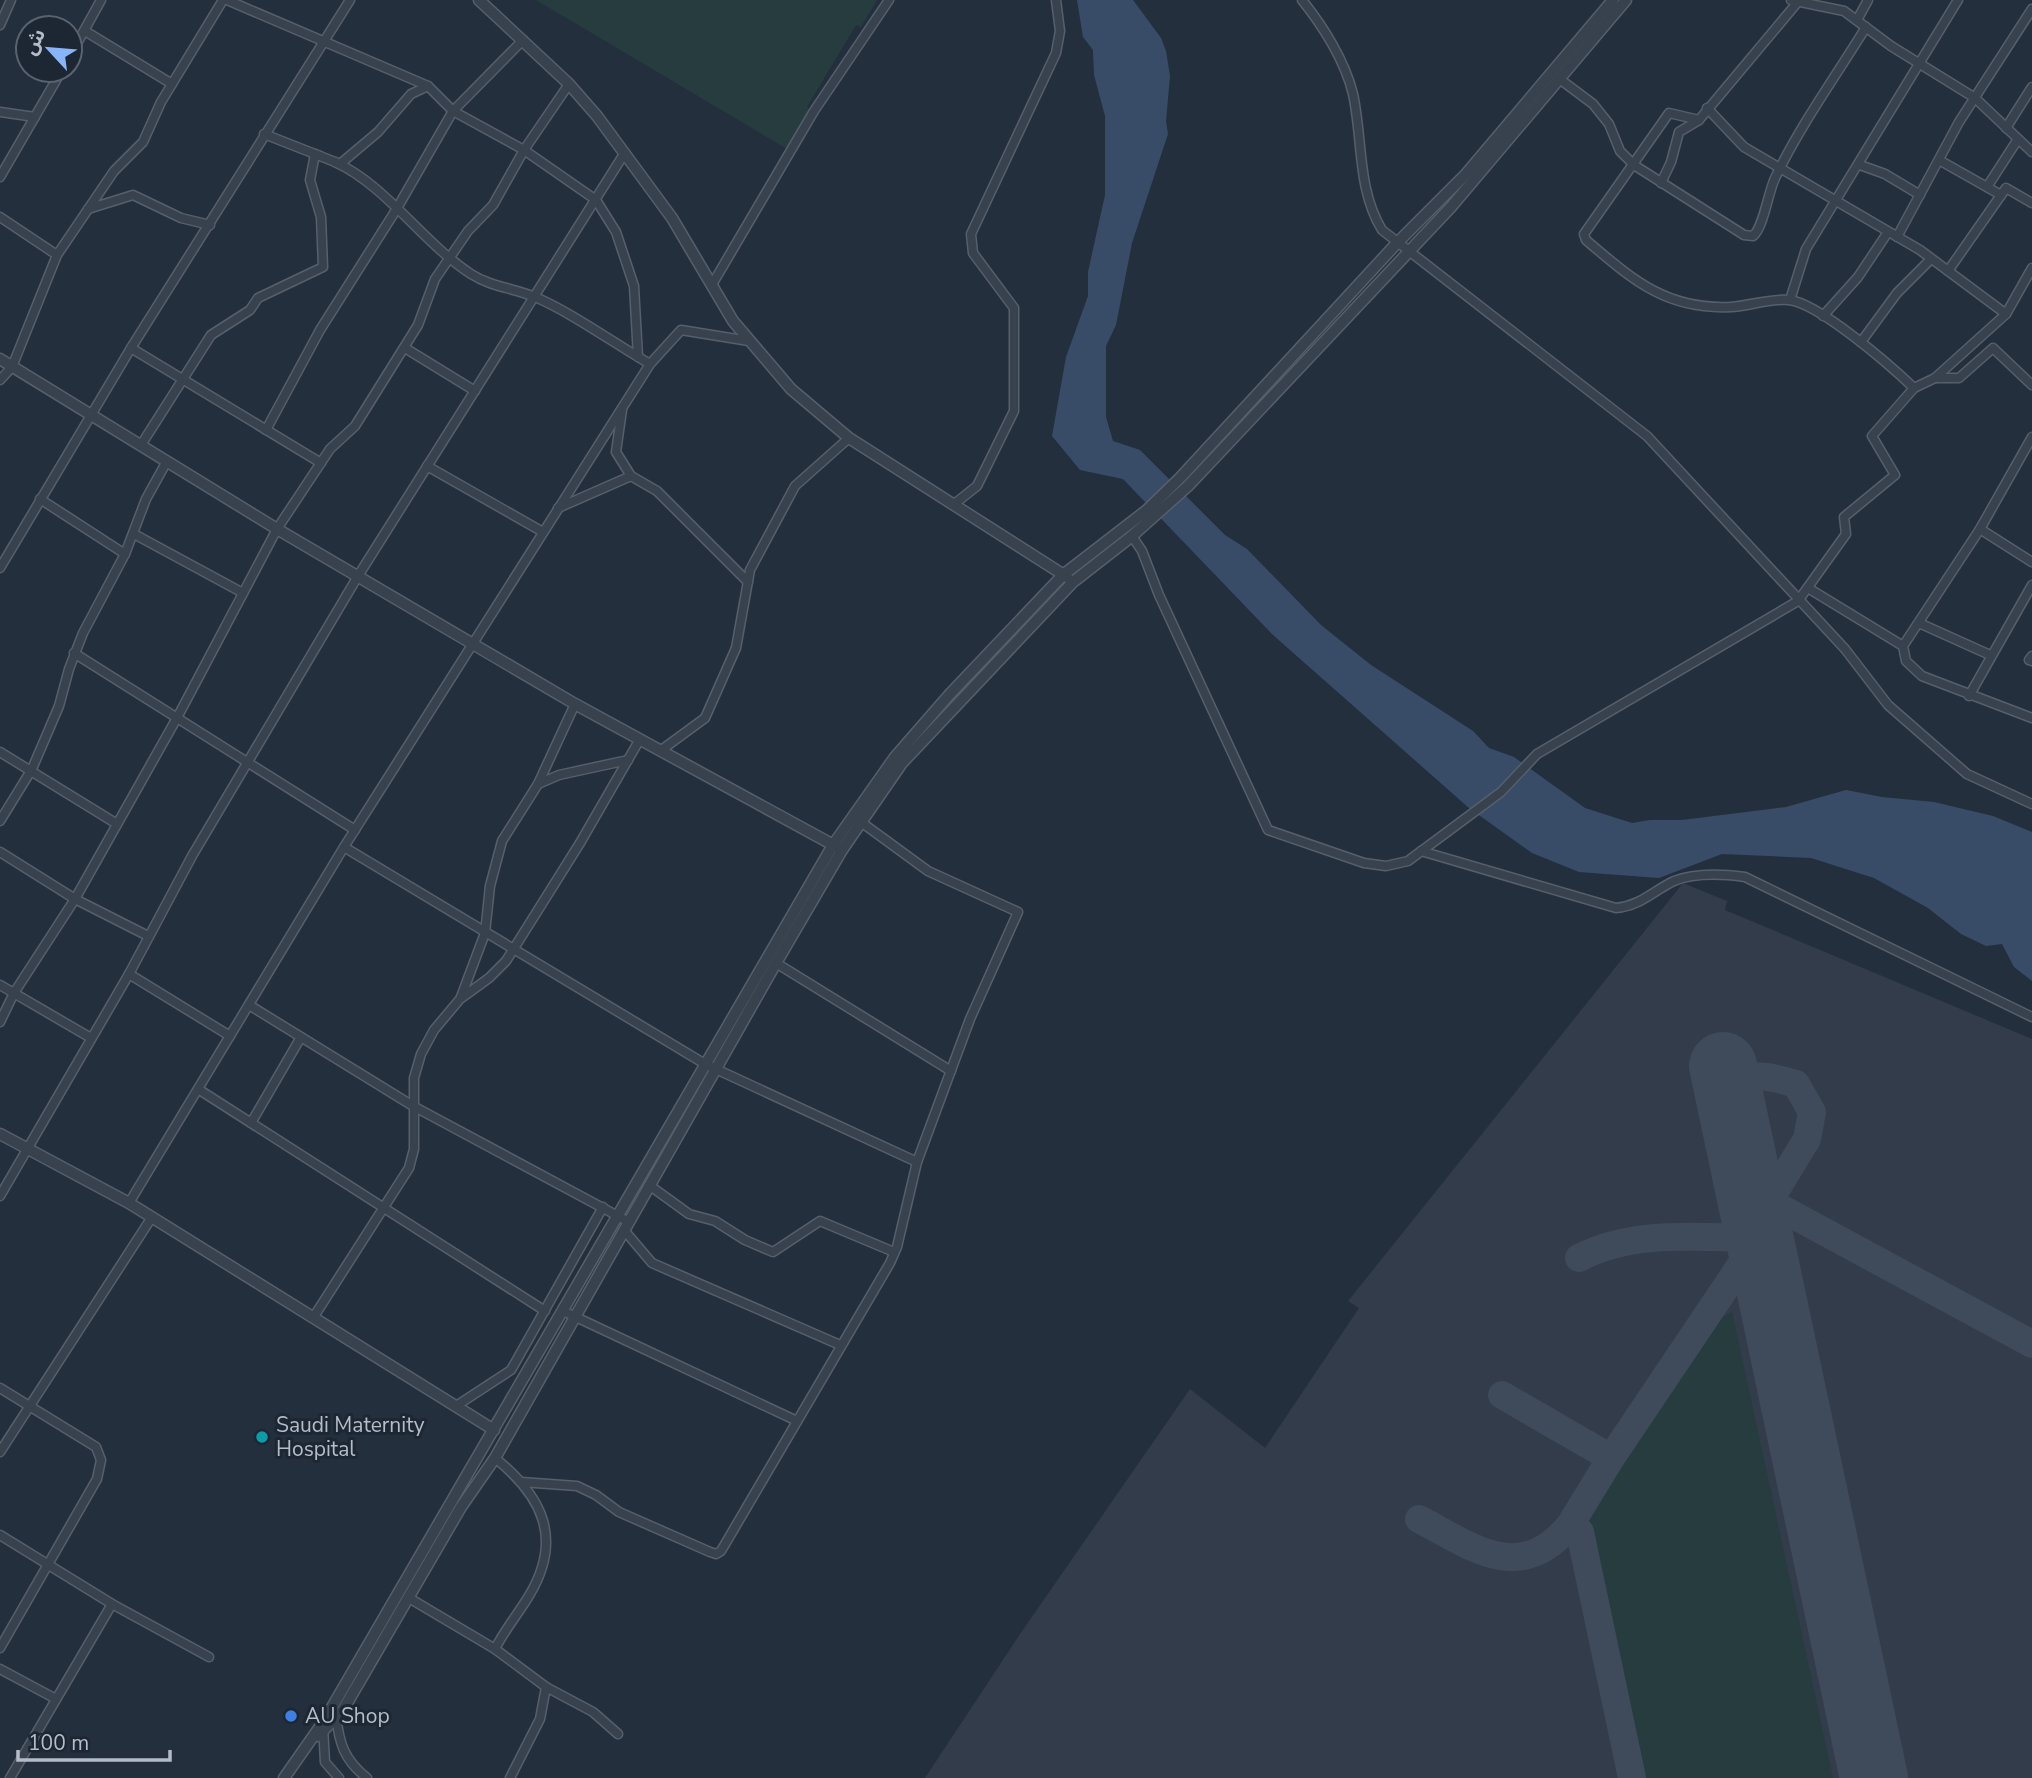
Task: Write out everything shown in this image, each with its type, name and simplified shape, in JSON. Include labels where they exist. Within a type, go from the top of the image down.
[{"type":"street","points":[[0,25],[11,0]]},
{"type":"street","points":[[101,0],[85,31],[172,84]]},
{"type":"street","points":[[0,380],[12,367],[57,256],[114,171],[143,142],[172,84],[225,0],[428,86],[453,111],[524,150],[596,200],[616,232],[634,286],[638,357]]},
{"type":"street","points":[[0,568],[131,348],[350,0]]},
{"type":"street","points":[[479,0],[569,84],[672,218],[713,282],[733,321],[791,389],[849,438],[1073,582]]},
{"type":"street","points":[[713,282],[814,111],[889,0]]},
{"type":"street","points":[[953,505],[978,486],[1014,411],[1014,308],[973,253],[971,234],[1056,53],[1060,31],[1056,0]]},
{"type":"street","points":[[1300,0],[1310,10],[1336,53],[1352,92],[1367,198],[1382,230],[1647,436],[1845,649],[1888,705],[1967,774],[2032,804]]},
{"type":"street","points":[[1184,482],[1397,243],[1506,129],[1613,0]]},
{"type":"street","points":[[284,1778],[324,1721],[457,1504],[495,1458],[776,962],[837,847],[861,822],[902,763],[1073,582],[1132,536],[1494,160],[1626,0]]},
{"type":"street","points":[[1857,20],[1868,0]]},
{"type":"street","points":[[1790,300],[1806,249],[1837,203],[1958,0]]},
{"type":"street","points":[[1661,183],[1671,162],[1679,132],[1699,120],[1794,2],[1832,6],[1857,20],[1975,98],[2032,152]]},
{"type":"street","points":[[1897,237],[1975,98],[2032,11]]},
{"type":"street","points":[[1561,80],[1593,104],[1609,124],[1620,151],[1634,165],[1709,209],[1744,235],[1753,236],[1760,228],[1766,198],[1780,168],[1866,27]]},
{"type":"street","points":[[266,430],[320,330],[396,210],[453,111],[523,40]]},
{"type":"street","points":[[0,177],[54,84]]},
{"type":"street","points":[[0,1022],[14,993],[75,899],[178,716],[277,529],[330,449],[355,426],[405,348],[426,308],[435,279],[468,231],[493,205],[524,150],[569,84]]},
{"type":"street","points":[[340,164],[378,132],[411,94],[428,86]]},
{"type":"street","points":[[2006,128],[2032,87]]},
{"type":"street","points":[[1707,108],[1737,140],[1931,258],[2006,314]]},
{"type":"street","points":[[0,111],[35,117]]},
{"type":"street","points":[[1699,120],[1669,113],[1634,165],[1587,226],[1584,234],[1586,240],[1650,291],[1701,309],[1790,300],[1823,316],[1861,342],[1914,388]]},
{"type":"street","points":[[264,134],[340,164]]},
{"type":"street","points":[[1987,187],[2018,139]]},
{"type":"street","points":[[141,445],[220,327],[250,310],[258,298],[323,267],[321,218],[310,180],[315,154],[340,164],[370,185],[449,259],[487,282],[535,297],[650,364]]},
{"type":"street","points":[[0,1196],[358,576],[624,154]]},
{"type":"street","points":[[1939,160],[2001,195]]},
{"type":"street","points":[[1860,165],[1892,178],[1920,195]]},
{"type":"street","points":[[1948,271],[2008,187],[2032,203]]},
{"type":"street","points":[[88,209],[133,195],[181,218],[210,225]]},
{"type":"street","points":[[0,218],[57,256]]},
{"type":"street","points":[[1823,316],[1858,277],[1888,232]]},
{"type":"street","points":[[1861,342],[1896,293],[1931,258]]},
{"type":"street","points":[[1132,536],[1142,551],[1159,595],[1268,830],[1364,863],[1386,866],[1408,861],[1501,792],[1537,754],[1798,601],[1846,534],[1844,517],[1895,475],[1872,436],[1914,388],[1936,378],[2006,314],[2032,268]]},
{"type":"street","points":[[129,1203],[344,847],[650,364],[681,330],[749,341]]},
{"type":"street","points":[[131,348],[321,463]]},
{"type":"street","points":[[405,348],[475,391]]},
{"type":"street","points":[[1936,378],[1959,378],[1988,349],[1993,348],[2032,385]]},
{"type":"street","points":[[0,359],[277,529],[575,704],[837,847]]},
{"type":"street","points":[[622,408],[616,452],[631,476],[657,491],[748,582]]},
{"type":"street","points":[[2032,437],[1980,529],[1903,646],[1906,661],[1922,676],[2032,718]]},
{"type":"street","points":[[660,751],[705,718],[736,648],[750,570],[795,486],[849,438]]},
{"type":"street","points":[[0,821],[32,769],[59,706],[74,653],[125,554],[146,499],[167,461]]},
{"type":"street","points":[[428,466],[543,531]]},
{"type":"street","points":[[558,508],[596,489],[631,476]]},
{"type":"street","points":[[40,499],[125,554]]},
{"type":"street","points":[[307,1745],[336,1718],[367,1671],[409,1598],[494,1430],[705,1064],[895,757],[949,695],[1063,575],[1151,514]]},
{"type":"street","points":[[1980,529],[2032,562]]},
{"type":"street","points":[[134,534],[243,593]]},
{"type":"street","points":[[1969,696],[2032,584]]},
{"type":"street","points":[[1808,588],[1903,646]]},
{"type":"street","points":[[1919,623],[1990,655]]},
{"type":"street","points":[[74,653],[178,716],[355,830]]},
{"type":"street","points":[[460,999],[485,933],[492,877],[502,841],[538,784],[575,704]]},
{"type":"street","points":[[313,1318],[412,1160],[414,1078],[421,1054],[434,1030],[460,999],[499,970],[640,739]]},
{"type":"street","points":[[0,752],[32,769],[117,824]]},
{"type":"street","points":[[538,784],[559,775],[628,760]]},
{"type":"street","points":[[521,1482],[578,1486],[596,1495],[619,1513],[716,1553],[721,1550],[894,1252],[917,1162],[970,1019],[1018,912],[928,871],[861,822]]},
{"type":"street","points":[[344,847],[705,1064],[917,1162]]},
{"type":"street","points":[[1421,851],[1616,908],[1633,907],[1676,881],[1719,874],[1745,877],[2032,1017]]},
{"type":"street","points":[[0,852],[75,899],[148,936]]},
{"type":"street","points":[[776,962],[951,1071]]},
{"type":"street","points":[[129,974],[230,1036]]},
{"type":"street","points":[[0,985],[91,1038]]},
{"type":"street","points":[[249,1005],[413,1106],[618,1216],[652,1263],[840,1345]]},
{"type":"street","points":[[251,1123],[301,1037]]},
{"type":"street","points":[[198,1089],[545,1311]]},
{"type":"street","points":[[0,1134],[129,1203],[494,1430]]},
{"type":"street","points":[[649,1185],[689,1214],[715,1221],[745,1240],[773,1252],[820,1221],[894,1252]]},
{"type":"street","points":[[456,1406],[505,1377],[603,1208]]},
{"type":"street","points":[[0,1452],[152,1217]]},
{"type":"street","points":[[573,1263],[587,1270]]},
{"type":"street","points":[[563,1311],[797,1421]]},
{"type":"street","points":[[533,1332],[547,1338]]},
{"type":"street","points":[[0,1388],[101,1452],[97,1479],[0,1648]]},
{"type":"street","points":[[495,1458],[521,1482],[543,1517],[548,1533],[546,1556],[535,1586],[495,1649]]},
{"type":"street","points":[[0,1535],[112,1604],[209,1657]]},
{"type":"street","points":[[409,1598],[495,1649],[546,1687],[601,1718],[618,1734]]},
{"type":"street","points":[[10,1778],[112,1604]]},
{"type":"street","points":[[356,1665],[367,1671]]},
{"type":"street","points":[[0,1670],[56,1699]]},
{"type":"street","points":[[510,1778],[540,1719],[546,1687]]},
{"type":"street","points":[[334,1704],[337,1736],[345,1756],[367,1778]]},
{"type":"street","points":[[324,1721],[326,1762],[339,1778]]},
{"type":"shaded area","points":[[1683,883],[1727,901],[1725,910],[2032,1039],[2032,1778],[925,1778],[1018,1637],[1190,1389],[1265,1448],[1359,1308],[1348,1301]]},
{"type":"green space","points":[[536,0],[877,0],[861,27],[856,25],[807,107],[810,110],[787,149]]},
{"type":"green space","points":[[1732,1312],[1833,1778],[1638,1778],[1596,1582],[1587,1519],[1713,1323]]},
{"type":"water","points":[[1077,0],[1133,0],[1161,38],[1170,76],[1166,121],[1168,134],[1132,243],[1116,325],[1106,346],[1106,417],[1113,441],[1140,450],[1225,535],[1247,549],[1321,625],[1371,665],[1473,731],[1489,748],[1514,757],[1585,808],[1632,823],[1682,820],[1786,807],[1846,790],[1934,802],[1993,816],[2032,832],[2032,981],[2014,967],[2002,944],[1986,946],[1961,934],[1928,908],[1874,878],[1811,858],[1722,854],[1659,878],[1579,872],[1532,853],[1469,808],[1273,635],[1123,479],[1080,470],[1052,436],[1066,357],[1088,296],[1088,272],[1105,195],[1105,116],[1094,75],[1093,50],[1083,37]]},
{"type":"taxiway","points":[[1611,1458],[1759,1238],[1768,1203],[1807,1139],[1812,1112],[1796,1084],[1761,1076],[1745,1079],[1728,1088]]},
{"type":"taxiway","points":[[1749,1191],[2032,1344]]},
{"type":"taxiway","points":[[1579,1258],[1600,1249],[1644,1239],[1759,1238]]},
{"type":"taxiway","points":[[1502,1395],[1611,1458],[1570,1525]]},
{"type":"taxiway","points":[[1419,1519],[1478,1549],[1515,1557],[1533,1553],[1551,1543],[1570,1525],[1580,1532],[1632,1778]]},
{"type":"runway","points":[[1723,1066],[1874,1778]]},
{"type":"place","name":"Saudi Maternity Hospital","points":[[262,1437]]},
{"type":"place","name":"AU Shop","points":[[291,1716]]}]
